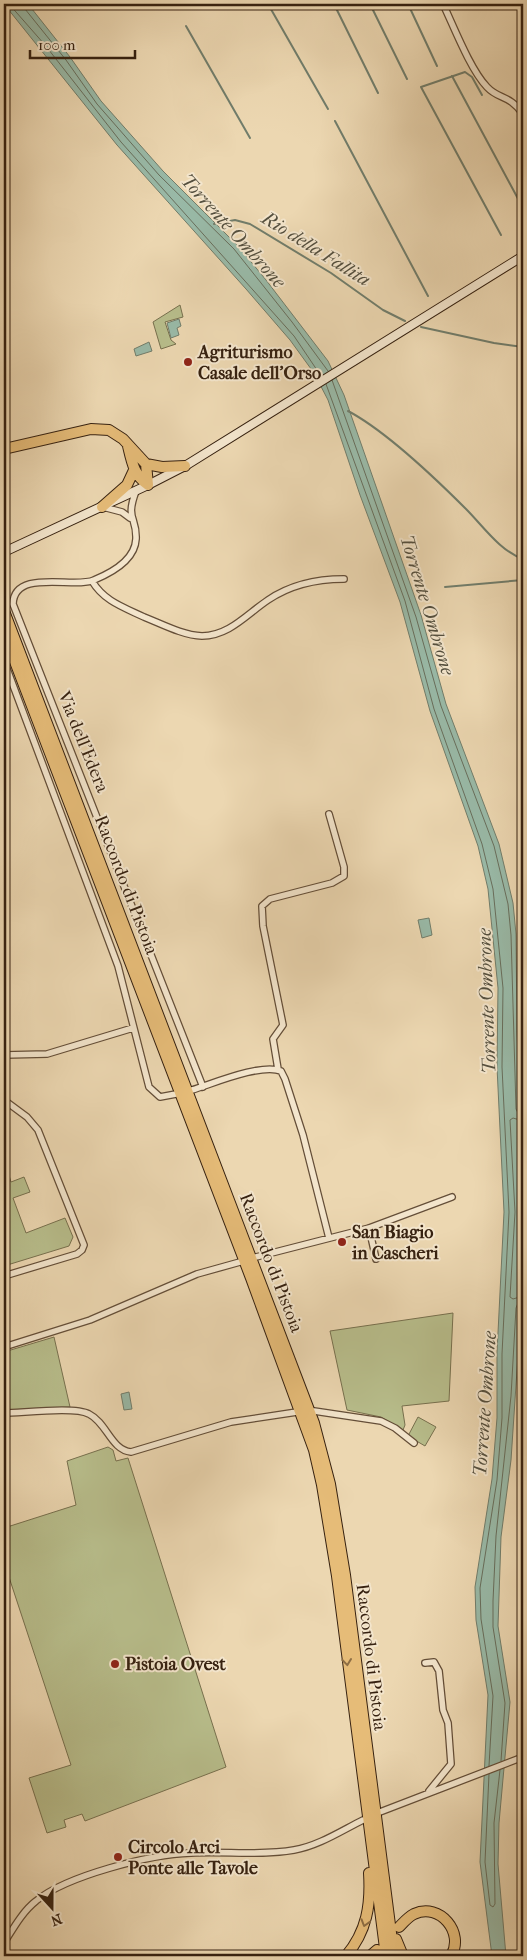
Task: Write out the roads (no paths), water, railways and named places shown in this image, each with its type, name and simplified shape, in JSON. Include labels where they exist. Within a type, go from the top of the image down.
[{"type":"highway","points":[[4,449],[98,429],[114,433],[127,443],[146,464],[148,485]]},
{"type":"highway","points":[[127,443],[134,470],[138,477],[148,485]]},
{"type":"highway","points":[[146,464],[162,467],[184,466]]},
{"type":"highway","points":[[102,507],[127,485],[134,470]]},
{"type":"highway","name":"Raccordo di Pistoia","points":[[4,611],[314,1423],[330,1484],[344,1575],[394,1956]]},
{"type":"highway","name":"Raccordo di Pistoia","points":[[4,633],[306,1424],[322,1485],[336,1568],[386,1956]]},
{"type":"highway","points":[[346,1956],[362,1934],[369,1910],[368,1852],[371,1840]]},
{"type":"highway","points":[[386,1899],[403,1956]]},
{"type":"highway","points":[[399,1927],[416,1913],[430,1912],[442,1917],[450,1925],[455,1935],[456,1946],[451,1956]]},
{"type":"main road","points":[[4,552],[136,491],[184,466],[523,256]]},
{"type":"street","points":[[443,4],[482,82],[494,92],[513,101],[523,114]]},
{"type":"street","points":[[136,491],[130,508],[130,518],[136,539],[130,556],[118,566],[92,581],[101,595],[112,602],[161,624],[203,636],[222,631],[237,624],[267,600],[286,591],[316,580],[344,579]]},
{"type":"street","points":[[102,507],[118,510],[130,518]]},
{"type":"street","name":"Via dell'Edera","points":[[92,581],[48,581],[30,585],[16,594],[13,606],[203,1087]]},
{"type":"street","points":[[4,661],[118,966],[150,1090],[160,1097],[176,1094]]},
{"type":"street","points":[[329,814],[344,867],[342,879],[270,899],[262,906],[263,926],[283,1025],[273,1039],[278,1070],[285,1079],[298,1119],[329,1238]]},
{"type":"street","points":[[4,1054],[47,1054],[133,1028]]},
{"type":"street","points":[[192,1090],[240,1075],[278,1070]]},
{"type":"street","points":[[4,1100],[27,1117],[38,1130],[84,1245],[77,1254],[4,1276]]},
{"type":"street","points":[[256,1257],[369,1228],[452,1197]]},
{"type":"street","points":[[369,1228],[376,1259]]},
{"type":"street","points":[[4,1347],[93,1319],[197,1274],[240,1262]]},
{"type":"street","points":[[314,1411],[381,1421],[395,1428],[414,1443]]},
{"type":"street","points":[[4,1413],[86,1412],[101,1423],[119,1448],[132,1452],[248,1418],[297,1412]]},
{"type":"street","points":[[425,1663],[434,1662],[439,1669],[442,1707],[448,1723],[451,1764],[427,1792]]},
{"type":"street","points":[[380,1812],[427,1792],[523,1757]]},
{"type":"street","points":[[4,1943],[24,1912],[37,1900],[57,1888],[86,1876],[124,1865],[185,1853],[294,1850],[320,1842],[363,1820]]},
{"type":"water","points":[[4,4],[28,4],[70,57],[101,101],[163,171],[238,246],[328,361],[344,395],[421,615],[446,704],[499,844],[513,903],[516,934],[517,1031],[523,1181],[523,1280],[511,1460],[501,1537],[498,1626],[510,1702],[499,1823],[498,1864],[506,1956],[492,1956],[480,1862],[488,1695],[476,1620],[475,1587],[492,1479],[497,1418],[497,1353],[504,1212],[497,1067],[498,988],[488,889],[478,846],[430,711],[400,602],[360,495],[328,400],[314,373],[290,340],[246,289],[117,145]]},
{"type":"water","points":[[179,319],[181,326],[177,328],[179,335],[171,338],[167,323]]},
{"type":"water","points":[[149,342],[152,351],[136,356],[134,349]]},
{"type":"water","points":[[429,918],[432,935],[422,938],[418,920]]},
{"type":"water","points":[[129,1392],[132,1409],[124,1410],[121,1394]]},
{"type":"waterway","points":[[268,4],[328,109]]},
{"type":"waterway","points":[[334,4],[378,93]]},
{"type":"waterway","points":[[370,4],[407,79]]},
{"type":"waterway","points":[[408,4],[437,66]]},
{"type":"waterway","points":[[186,26],[250,138]]},
{"type":"waterway","points":[[482,95],[472,77],[465,72],[421,87],[501,235]]},
{"type":"waterway","points":[[452,76],[523,208]]},
{"type":"waterway","points":[[335,121],[428,296]]},
{"type":"waterway","name":"Rio della Fallita","points":[[214,224],[235,220],[250,224],[331,273],[383,310],[405,321]]},
{"type":"waterway","name":"Rio della Fallita","points":[[421,327],[494,343],[523,347]]},
{"type":"waterway","points":[[348,411],[378,430],[410,456],[454,497],[499,544],[523,559]]},
{"type":"waterway","points":[[445,587],[523,580]]},
{"type":"waterway","points":[[518,829],[523,827]]},
{"type":"place","name":"Agriturismo Casale dell'Orso","points":[[188,362]]},
{"type":"place","name":"San Biagio in Cascheri","points":[[342,1242]]},
{"type":"place","name":"Pistoia Ovest","points":[[115,1664]]},
{"type":"place","name":"Circolo Arci Ponte alle Tavole","points":[[118,1857]]},
{"type":"water label","name":"Torrente Ombrone","points":[[233,231]]},
{"type":"water label","name":"Torrente Ombrone","points":[[427,605]]},
{"type":"water label","name":"Torrente Ombrone","points":[[487,1001]]},
{"type":"water label","name":"Torrente Ombrone","points":[[485,1404]]}]
